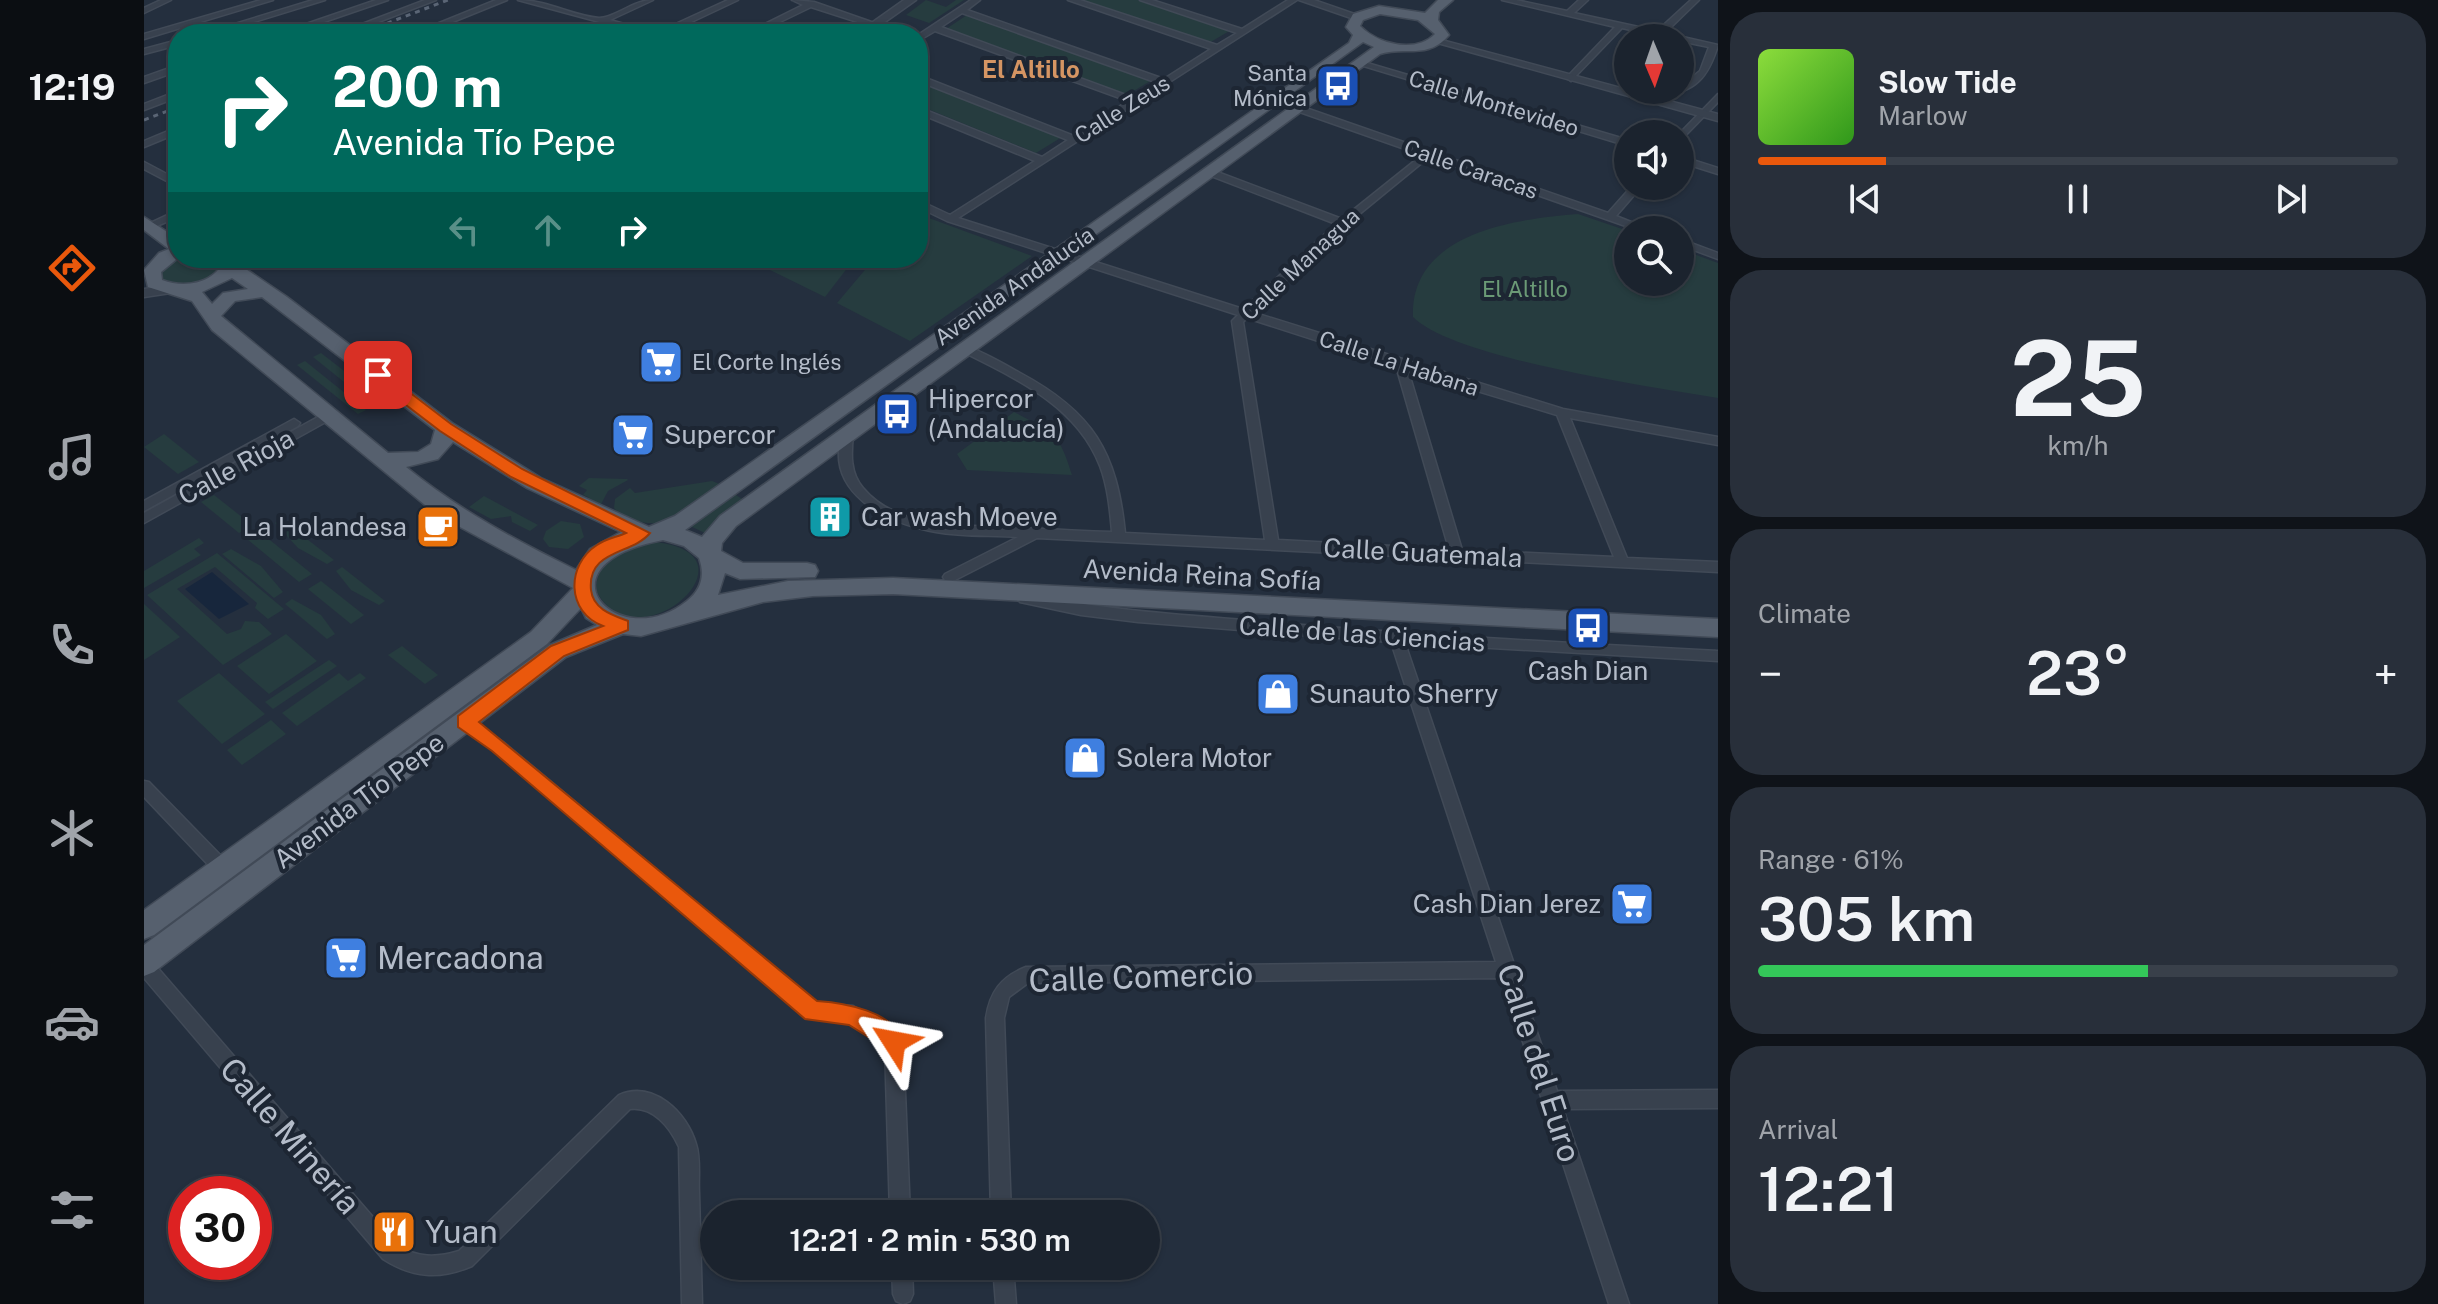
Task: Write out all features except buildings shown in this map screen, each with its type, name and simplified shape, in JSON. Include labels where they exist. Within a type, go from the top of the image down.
[{"type":"main road","points":[[1397,11],[1417,0]]},
{"type":"main road","points":[[1431,21],[1432,11],[1446,0]]},
{"type":"main road","points":[[1379,10],[1397,11],[1431,21],[1440,28],[1438,40],[1419,47],[1391,46],[1359,26],[1379,10]]},
{"type":"main road","name":"Avenida Andalucía","points":[[652,532],[683,521],[1355,45],[1359,26]]},
{"type":"main road","name":"Avenida Andalucía","points":[[710,555],[711,541],[728,521],[1375,51],[1391,46]]},
{"type":"main road","points":[[146,229],[168,243]]},
{"type":"main road","points":[[146,229],[161,261]]},
{"type":"main road","points":[[146,285],[161,261],[168,256]]},
{"type":"main road","points":[[172,289],[201,286],[228,268]]},
{"type":"main road","points":[[239,268],[240,276],[266,291],[445,428],[534,483],[652,532],[699,543],[710,555],[714,570],[712,586],[702,601],[686,614],[643,627],[602,619],[589,608],[582,588],[590,562],[603,549],[652,532]]},
{"type":"main road","points":[[146,285],[154,283],[198,297],[210,316],[378,458],[471,527],[582,588]]},
{"type":"main road","points":[[210,316],[229,297],[266,291]]},
{"type":"main road","points":[[378,458],[406,462],[424,458],[440,448],[445,428]]},
{"type":"main road","name":"Avenida Reina Sofía","points":[[710,555],[740,571],[950,577],[1718,613]]},
{"type":"main road","name":"Avenida Reina Sofía","points":[[686,614],[743,596],[815,585],[1718,628]]},
{"type":"main road","name":"Avenida Tío Pepe","points":[[144,926],[539,638],[582,588]]},
{"type":"main road","name":"Avenida Tío Pepe","points":[[144,964],[558,651],[621,625]]},
{"type":"street","points":[[144,11],[167,0]]},
{"type":"street","points":[[188,24],[269,0]]},
{"type":"street","points":[[240,24],[321,0]]},
{"type":"street","points":[[311,24],[384,0]]},
{"type":"street","points":[[367,24],[432,0]]},
{"type":"street","points":[[442,24],[503,0]]},
{"type":"street","points":[[522,0],[618,24]]},
{"type":"street","points":[[604,20],[649,0]]},
{"type":"street","points":[[676,24],[734,0]]},
{"type":"street","points":[[796,0],[873,24]]},
{"type":"street","points":[[877,24],[911,0]]},
{"type":"street","points":[[928,33],[976,0]]},
{"type":"street","points":[[1072,0],[1217,48]]},
{"type":"street","points":[[1144,0],[1243,32]]},
{"type":"street","name":"Calle Zeus","points":[[950,219],[1293,0]]},
{"type":"street","points":[[1304,0],[1359,26]]},
{"type":"street","points":[[1506,0],[1616,24]]},
{"type":"street","points":[[1568,14],[1584,0]]},
{"type":"street","points":[[1670,24],[1695,0]]},
{"type":"street","points":[[770,24],[811,4]]},
{"type":"street","points":[[960,10],[1164,82]]},
{"type":"street","points":[[935,28],[1135,101]]},
{"type":"street","points":[[144,37],[168,30]]},
{"type":"street","points":[[1571,78],[1614,32]]},
{"type":"street","points":[[1438,40],[1614,90]]},
{"type":"street","points":[[1694,41],[1716,46],[1712,60],[1694,80]]},
{"type":"street","points":[[144,52],[168,45]]},
{"type":"street","name":"Calle Montevideo","points":[[1360,62],[1614,139]]},
{"type":"street","points":[[144,80],[168,72]]},
{"type":"street","points":[[928,82],[1075,139]]},
{"type":"street","points":[[1694,123],[1718,97]]},
{"type":"street","points":[[144,107],[168,98]]},
{"type":"street","points":[[1665,104],[1718,118]]},
{"type":"street","name":"Calle Caracas","points":[[1297,108],[1614,218]]},
{"type":"street","points":[[928,114],[1042,160]]},
{"type":"street","points":[[144,144],[168,134]]},
{"type":"street","name":"Calle Managua","points":[[1272,546],[1237,321],[1242,312],[1343,223],[1428,154]]},
{"type":"street","points":[[1694,163],[1718,171]]},
{"type":"street","points":[[144,165],[168,178]]},
{"type":"street","points":[[1209,172],[1343,223]]},
{"type":"street","points":[[1610,217],[1625,200]]},
{"type":"street","name":"Calle La Habana","points":[[928,208],[950,219],[1401,365],[1562,413],[1718,441]]},
{"type":"street","points":[[146,229],[168,218]]},
{"type":"street","points":[[1694,247],[1718,256]]},
{"type":"street","points":[[965,349],[1054,397],[1088,431],[1110,469],[1116,494],[1119,538]]},
{"type":"street","points":[[1401,365],[1457,555]]},
{"type":"street","name":"Calle Rioja","points":[[144,507],[323,412]]},
{"type":"street","name":"Calle Rioja","points":[[144,519],[323,412]]},
{"type":"street","points":[[1562,413],[1623,563]]},
{"type":"street","name":"Calle Guatemala","points":[[847,435],[845,461],[852,484],[882,511],[937,528],[1718,567]]},
{"type":"street","name":"Calle Guatemala","points":[[950,577],[1032,535]]},
{"type":"street","name":"Calle de las Ciencias","points":[[1009,593],[1057,606],[1397,639],[1718,656]]},
{"type":"street","name":"Calle del Euro","points":[[1397,639],[1619,1304]]},
{"type":"street","points":[[465,722],[498,746],[813,1011],[853,1014],[894,1042],[900,1200]]},
{"type":"street","points":[[144,787],[222,868]]},
{"type":"street","name":"Calle Minería","points":[[144,964],[390,1252],[411,1266],[439,1268],[465,1259],[625,1101],[637,1097],[649,1099],[684,1133],[688,1147],[692,1304]]},
{"type":"street","name":"Calle Comercio","points":[[1001,1200],[997,999],[1006,985],[1026,975],[1508,970]]},
{"type":"street","points":[[1551,1100],[1718,1099]]},
{"type":"street","points":[[902,1280],[903,1294]]},
{"type":"street","points":[[1004,1280],[1006,1304]]},
{"type":"green space","points":[[926,0],[946,7],[956,0],[964,0],[929,23],[906,15]]},
{"type":"green space","points":[[1078,0],[1138,0],[1231,30],[1209,43]]},
{"type":"green space","points":[[967,15],[1152,80],[1127,95],[946,29]]},
{"type":"green space","points":[[928,84],[1062,137],[1036,153],[928,109]]},
{"type":"green space","name":"El Altillo","points":[[1578,214],[1614,226],[1614,296],[1694,296],[1694,254],[1718,263],[1718,398],[1604,379],[1511,358],[1435,332],[1413,317],[1417,289],[1429,266],[1447,249],[1497,227]]},
{"type":"green space","points":[[928,218],[1032,256],[910,341],[837,303],[867,268],[928,268]]},
{"type":"green space","points":[[168,266],[223,268],[208,278],[181,284],[165,282],[159,273]]},
{"type":"green space","points":[[773,268],[847,268],[825,297],[770,270]]},
{"type":"green space","points":[[321,353],[383,401],[374,406],[313,357]]},
{"type":"green space","points":[[305,361],[366,410],[358,414],[297,365]]},
{"type":"green space","points":[[1014,412],[1058,441],[1072,475],[967,470],[957,454]]},
{"type":"green space","points":[[164,434],[199,462],[178,474],[144,447]]},
{"type":"green space","points":[[589,478],[628,480],[608,491],[600,506],[589,502],[588,497],[583,495],[587,490],[579,486]]},
{"type":"green space","points":[[712,481],[722,485],[689,510],[668,521],[639,522],[614,508],[615,499],[630,488],[635,493]]},
{"type":"green space","points":[[733,493],[745,501],[705,533],[690,526]]},
{"type":"green space","points":[[214,495],[252,525],[239,533],[201,502]]},
{"type":"green space","points":[[484,496],[538,525],[530,531],[512,522],[511,516],[491,519],[469,507]]},
{"type":"green space","points":[[281,519],[334,560],[327,564],[298,548],[275,523]]},
{"type":"green space","points":[[561,521],[580,524],[584,537],[568,549],[549,547],[543,539],[546,531]]},
{"type":"green space","points":[[260,532],[312,574],[299,582],[247,539]]},
{"type":"green space","points":[[199,538],[204,543],[194,549],[201,555],[144,588],[144,571]]},
{"type":"green space","points":[[655,542],[686,551],[698,566],[695,583],[681,600],[661,613],[637,618],[614,611],[596,590],[601,569],[624,551]]},
{"type":"green space","points":[[231,549],[261,566],[283,592],[274,598],[222,554]]},
{"type":"green space","points":[[217,553],[284,609],[268,619],[255,608],[257,603],[215,567],[177,589],[227,634],[241,629],[245,621],[259,622],[272,634],[223,665],[147,595]]},
{"type":"green space","points":[[342,567],[385,601],[379,605],[351,590],[336,571]]},
{"type":"green space","points":[[321,581],[364,615],[351,624],[308,589]]},
{"type":"green space","points":[[292,599],[321,615],[335,634],[327,639],[285,604]]},
{"type":"green space","points":[[144,604],[180,637],[144,660]]},
{"type":"green space","points":[[286,634],[317,661],[269,694],[237,666]]},
{"type":"green space","points":[[402,646],[438,675],[425,684],[388,655]]},
{"type":"green space","points":[[329,660],[337,666],[273,709],[265,702]]},
{"type":"green space","points":[[219,673],[265,714],[222,744],[177,701]]},
{"type":"green space","points":[[339,673],[348,681],[360,673],[366,678],[297,726],[282,713]]},
{"type":"green space","points":[[271,720],[286,734],[242,765],[227,750]]},
{"type":"water","points":[[212,572],[249,604],[219,619],[185,589]]},
{"type":"railway","points":[[385,24],[448,0]]},
{"type":"railway","points":[[144,120],[168,111]]},
{"type":"place","name":"Santa Mónica","points":[[1338,86]]},
{"type":"place","name":"El Corte Inglés","points":[[661,362]]},
{"type":"place","name":"Hipercor (Andalucía)","points":[[897,414]]},
{"type":"place","name":"Supercor","points":[[633,435]]},
{"type":"place","name":"Car wash Moeve","points":[[830,517]]},
{"type":"place","name":"La Holandesa","points":[[438,527]]},
{"type":"place","name":"Cash Dian","points":[[1588,628]]},
{"type":"place","name":"Sunauto Sherry","points":[[1278,694]]},
{"type":"place","name":"Solera Motor","points":[[1085,758]]},
{"type":"place","name":"Cash Dian Jerez","points":[[1632,904]]},
{"type":"place","name":"Mercadona","points":[[346,958]]},
{"type":"place","name":"Yuan","points":[[394,1232]]},
{"type":"district","name":"El Altillo","points":[[1031,70]]},
{"type":"route","points":[[378,375],[445,428],[496,461],[561,497],[642,533],[621,539],[603,549],[590,562],[582,578],[582,593],[589,608],[602,619],[621,625],[558,651],[465,722],[498,746],[813,1011],[853,1014],[894,1042]]}]
